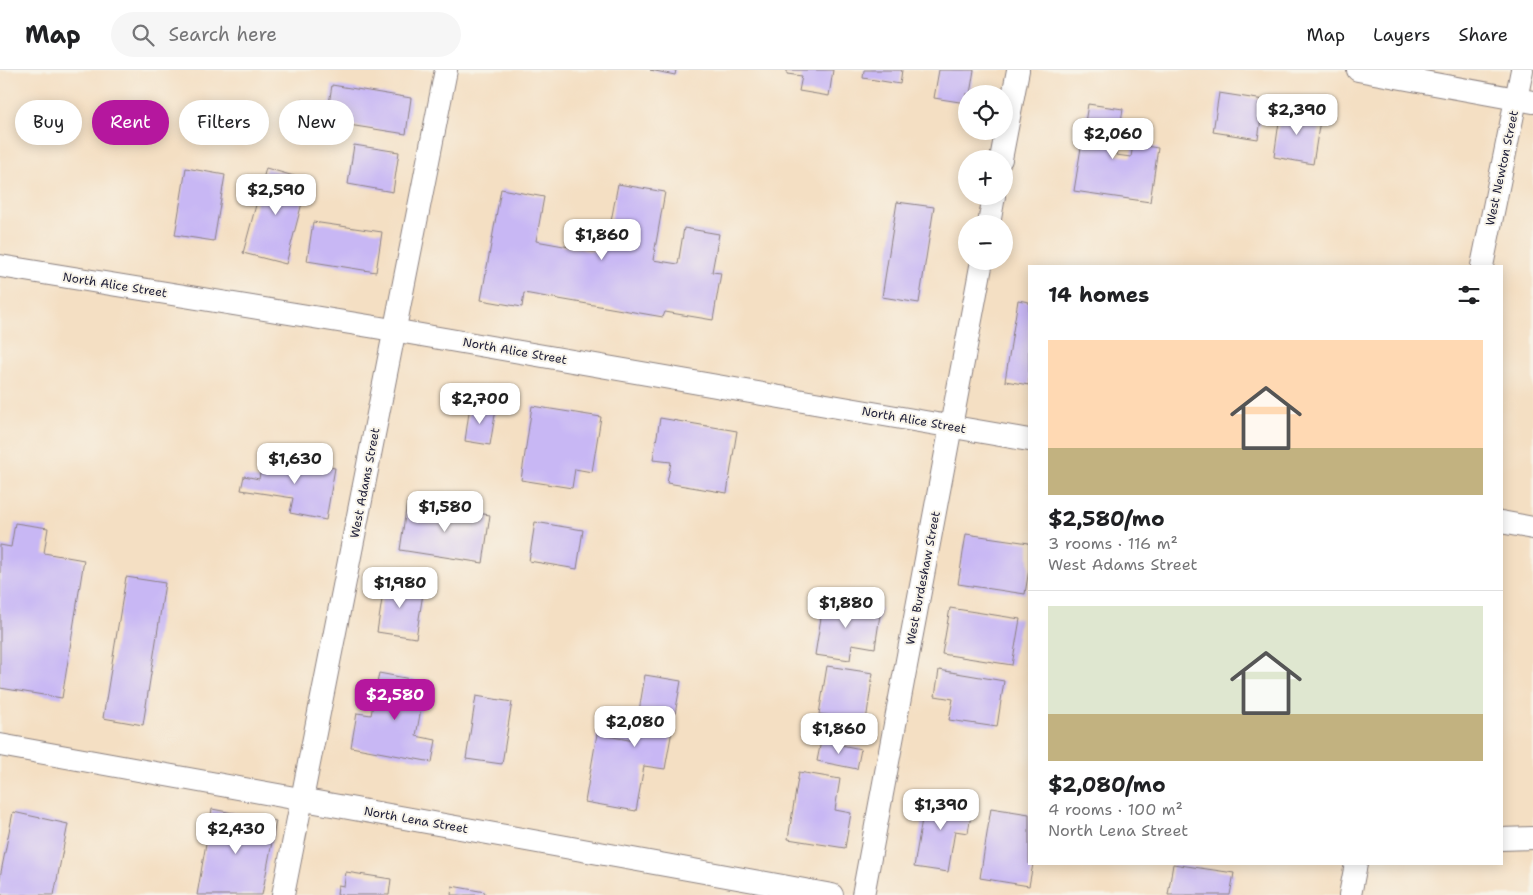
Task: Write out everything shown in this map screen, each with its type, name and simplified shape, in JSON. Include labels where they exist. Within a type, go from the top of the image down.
[{"type":"street","name":"West Adams Street","points":[[283,895],[446,70]]},
{"type":"street","points":[[1003,150],[1018,70]]},
{"type":"street","points":[[1358,70],[1525,100]]},
{"type":"street","name":"West Newton Street","points":[[1482,265],[1525,100],[1522,70]]},
{"type":"street","name":"North Alice Street","points":[[0,266],[395,330],[1028,440]]},
{"type":"street","name":"West Burdeshaw Street","points":[[863,895],[980,270]]},
{"type":"street","points":[[1503,522],[1533,528]]},
{"type":"street","name":"North Lena Street","points":[[0,744],[832,895]]},
{"type":"street","points":[[1503,838],[1533,838]]},
{"type":"street","points":[[1350,895],[1356,865]]},
{"type":"building","points":[[650,70],[676,70],[675,75]]},
{"type":"building","points":[[787,70],[833,70],[829,96],[799,91],[802,76],[787,74]]},
{"type":"building","points":[[864,70],[902,70],[900,84],[863,78]]},
{"type":"building","points":[[939,70],[974,70],[972,85],[958,85],[958,102],[934,98]]},
{"type":"building","points":[[332,85],[411,98],[406,134],[354,126],[354,100],[330,100]]},
{"type":"building","points":[[1219,93],[1264,100],[1258,139],[1213,132]]},
{"type":"building","points":[[1088,104],[1123,109],[1116,155],[1131,157],[1133,144],[1158,148],[1150,202],[1074,191]]},
{"type":"building","points":[[1281,108],[1321,114],[1313,164],[1274,157]]},
{"type":"building","points":[[354,145],[399,152],[393,192],[348,184]]},
{"type":"building","points":[[186,168],[225,175],[214,241],[175,235]]},
{"type":"building","points":[[266,168],[308,180],[286,264],[243,253]]},
{"type":"building","points":[[618,184],[665,192],[653,260],[678,264],[684,228],[719,234],[712,272],[721,273],[713,320],[665,312],[663,317],[524,293],[522,307],[481,300],[501,189],[544,197],[536,241],[597,252],[601,230],[609,232]]},
{"type":"building","points":[[897,202],[934,207],[919,303],[882,297]]},
{"type":"building","points":[[313,222],[382,232],[376,272],[307,261]]},
{"type":"building","points":[[1018,300],[1028,302],[1028,385],[1005,381]]},
{"type":"building","points":[[470,405],[496,409],[490,445],[465,441]]},
{"type":"building","points":[[532,406],[601,417],[592,472],[575,469],[572,488],[521,480]]},
{"type":"building","points":[[660,418],[737,431],[727,493],[667,483],[671,462],[653,460]]},
{"type":"building","points":[[263,456],[335,468],[326,520],[290,513],[293,498],[241,490],[244,476],[259,479]]},
{"type":"building","points":[[407,502],[490,515],[483,563],[400,550]]},
{"type":"building","points":[[535,522],[583,530],[577,569],[529,561]]},
{"type":"building","points":[[15,523],[48,528],[44,553],[84,560],[62,698],[0,688],[0,545],[11,547]]},
{"type":"building","points":[[966,534],[1028,543],[1028,575],[1025,594],[958,584]]},
{"type":"building","points":[[126,577],[165,583],[143,725],[103,718]]},
{"type":"building","points":[[385,580],[424,587],[416,638],[377,632]]},
{"type":"building","points":[[824,599],[881,608],[875,648],[852,644],[850,660],[815,655]]},
{"type":"building","points":[[950,608],[1020,619],[1012,665],[942,654]]},
{"type":"building","points":[[827,666],[873,673],[866,721],[819,714]]},
{"type":"building","points":[[939,670],[1004,681],[997,727],[949,720],[953,699],[935,696]]},
{"type":"building","points":[[379,673],[426,682],[416,736],[436,740],[432,762],[351,747],[357,713],[371,715]]},
{"type":"building","points":[[645,675],[681,681],[665,769],[644,766],[636,811],[585,802],[597,734],[634,741]]},
{"type":"building","points":[[476,696],[512,702],[502,764],[466,759]]},
{"type":"building","points":[[821,741],[861,749],[857,769],[817,761]]},
{"type":"building","points":[[799,772],[840,779],[835,810],[851,813],[845,848],[788,839]]},
{"type":"building","points":[[926,795],[973,802],[968,833],[955,831],[948,872],[914,867]]},
{"type":"building","points":[[991,808],[1028,814],[1028,865],[1033,865],[1029,886],[980,878]]},
{"type":"building","points":[[212,809],[276,821],[262,895],[197,895]]},
{"type":"building","points":[[13,812],[68,824],[54,895],[0,895],[0,877]]},
{"type":"building","points":[[1173,865],[1234,873],[1230,895],[1168,895]]},
{"type":"building","points":[[346,872],[391,879],[389,895],[337,895],[338,885],[344,886]]},
{"type":"building","points":[[452,886],[485,892],[484,895],[451,895]]}]
